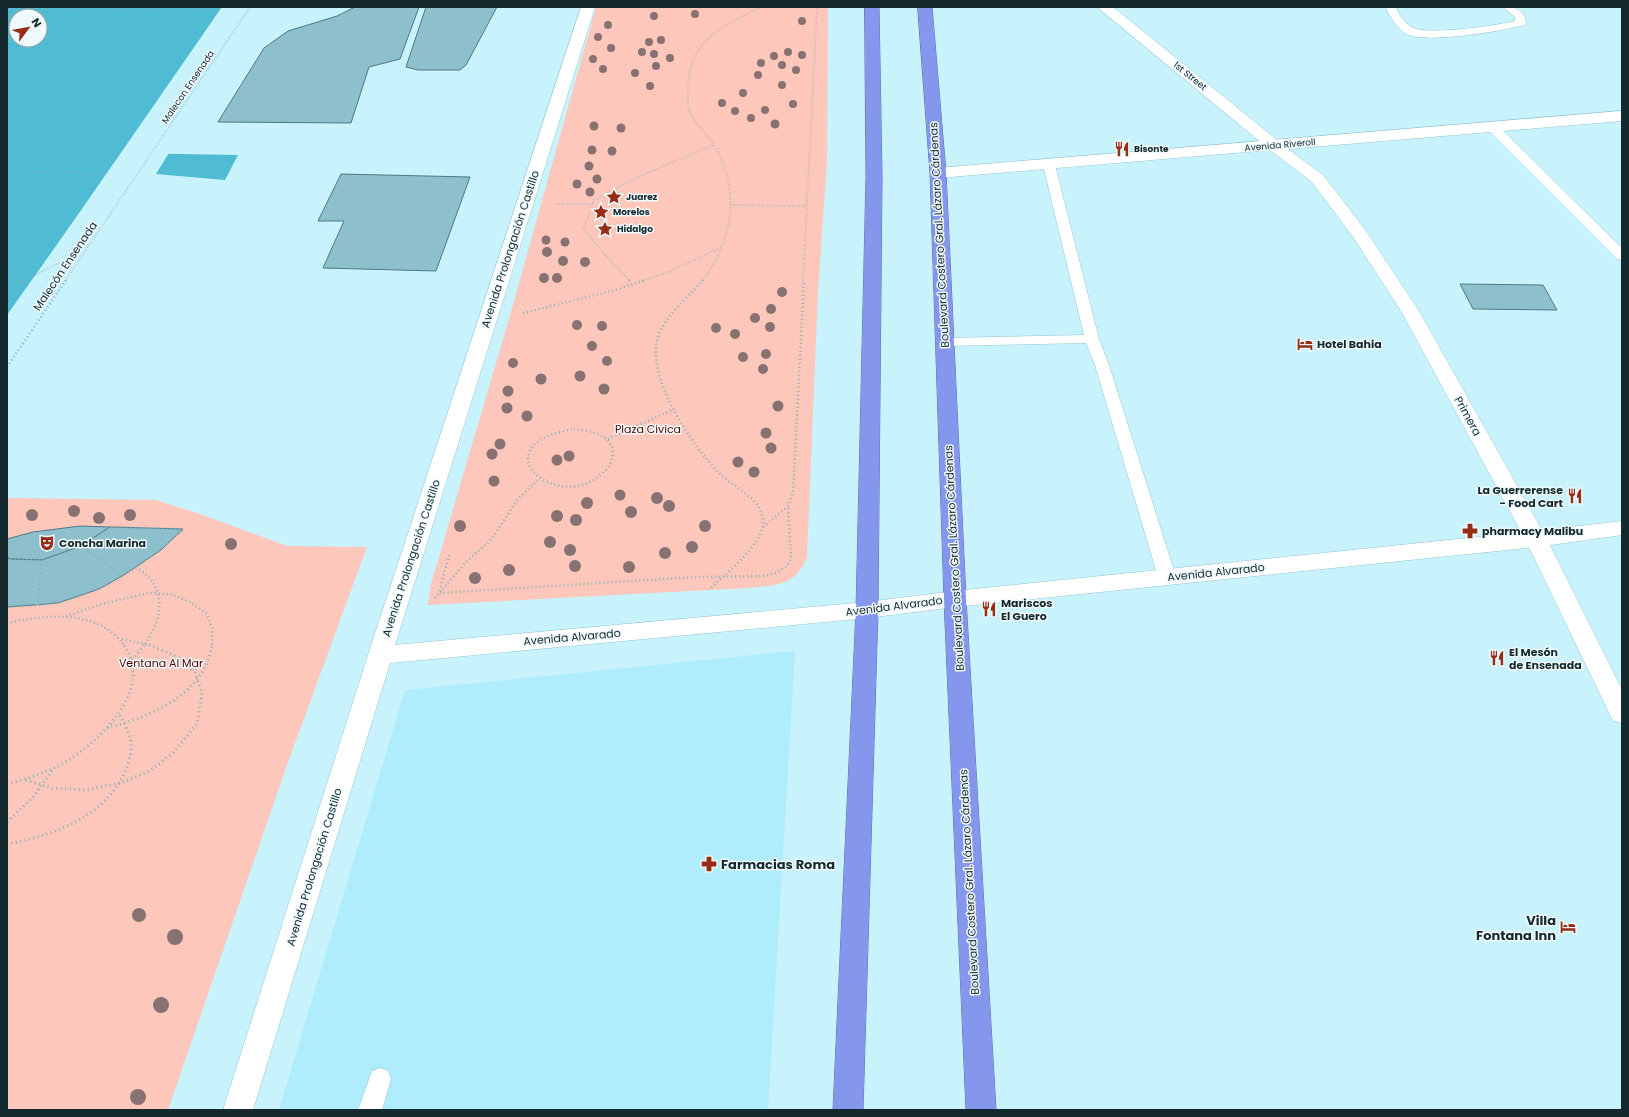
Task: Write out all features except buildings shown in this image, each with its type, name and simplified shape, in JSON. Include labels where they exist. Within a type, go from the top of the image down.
[{"type":"highway","points":[[848,1110],[867,610],[874,177],[872,7]]},
{"type":"highway","name":"Boulevard Costero Gral. Lázaro Cárdenas","points":[[925,7],[938,173],[955,599],[981,1110]]},
{"type":"street","name":"Avenida Prolongación Castillo","points":[[238,1110],[380,655],[588,7]]},
{"type":"street","name":"1st Street","points":[[1104,7],[1276,146]]},
{"type":"street","name":"Avenida Riveroll","points":[[938,173],[1049,165],[1622,116]]},
{"type":"street","name":"Primera","points":[[1276,146],[1318,179],[1360,235],[1410,311],[1536,539],[1622,714]]},
{"type":"street","name":"Avenida Alvarado","points":[[380,655],[867,610],[955,599],[1536,539],[1622,528]]},
{"type":"lane","points":[[1391,7],[1391,10],[1407,29],[1412,32],[1429,34],[1521,23],[1520,16],[1508,7]]},
{"type":"lane","points":[[1492,127],[1622,256]]},
{"type":"lane","points":[[1049,165],[1092,339],[1102,365],[1166,577]]},
{"type":"lane","points":[[944,342],[1092,339]]},
{"type":"lane","points":[[370,1110],[380,1078]]},
{"type":"path","name":"Malecon Ensenada","points":[[137,174],[250,7]]},
{"type":"path","points":[[761,7],[717,30],[699,46],[687,78],[690,113],[708,134],[725,164],[731,186],[732,205],[727,233],[704,280],[664,325],[656,347],[659,371],[674,409],[699,448],[722,475],[758,506],[762,517],[763,527]]},
{"type":"path","points":[[439,593],[722,577],[765,576],[778,572],[787,566],[791,559],[788,506],[793,493],[817,7]]},
{"type":"path","points":[[7,8],[221,8]]},
{"type":"path","points":[[632,284],[605,255],[584,228],[594,200],[636,178],[713,145]]},
{"type":"path","points":[[7,173],[107,174]]},
{"type":"path","points":[[7,281],[87,174]]},
{"type":"path","name":"Malecón Ensenada","points":[[7,367],[137,174]]},
{"type":"path","points":[[553,204],[592,204]]},
{"type":"path","points":[[732,205],[807,206]]},
{"type":"path","points":[[522,313],[596,295],[632,284],[671,271],[721,247]]},
{"type":"path","points":[[7,289],[63,261]]},
{"type":"path","points":[[608,439],[674,409]]},
{"type":"path","points":[[580,429],[599,433],[608,439],[613,447],[615,456],[612,464],[605,473],[595,480],[582,485],[566,486],[551,484],[540,479],[531,471],[528,462],[530,452],[537,443],[560,431],[580,429]]},
{"type":"path","points":[[432,601],[467,561],[491,540],[518,499],[540,479]]},
{"type":"path","points":[[709,590],[751,548],[763,527],[788,506]]},
{"type":"path","points":[[7,557],[10,559],[42,560],[81,546],[110,527],[183,529],[161,550],[122,576],[99,589],[58,603],[7,607]]},
{"type":"path","points":[[81,546],[122,576]]},
{"type":"path","points":[[439,593],[450,552]]},
{"type":"path","points":[[7,562],[10,559]]},
{"type":"path","points":[[37,604],[42,560]]},
{"type":"path","points":[[132,660],[147,644],[158,625],[160,602],[154,584],[136,567]]},
{"type":"path","points":[[65,616],[97,604],[157,592],[195,603],[207,614],[212,635],[210,661],[198,681],[176,698],[150,713],[124,724],[106,728]]},
{"type":"path","points":[[7,623],[38,616],[72,616],[100,624],[121,639],[147,644],[178,657],[195,672],[202,693],[196,724],[174,752],[150,771],[121,783],[85,790],[44,786],[26,780]]},
{"type":"path","points":[[7,784],[26,780],[64,763],[96,740],[119,713],[132,686],[132,660],[121,639]]},
{"type":"path","points":[[7,844],[16,843],[50,833],[77,822],[107,800],[121,783],[130,763],[131,742],[119,713]]},
{"type":"path","points":[[7,822],[22,810],[44,786],[54,768]]},
{"type":"shaded area","points":[[7,7],[222,7],[123,153],[238,155],[225,180],[156,174],[107,174],[7,315]]},
{"type":"shaded area","points":[[795,651],[768,1110],[279,1110],[405,690]]},
{"type":"green space","name":"Plaza Civica","points":[[596,7],[828,7],[827,162],[818,292],[807,557],[802,567],[796,574],[783,583],[775,585],[747,588],[428,605],[431,584],[509,319]]},
{"type":"green space","name":"Ventana Al Mar","points":[[7,498],[156,500],[200,514],[287,546],[367,547],[288,762],[168,1110],[7,1110]]},
{"type":"pier","points":[[222,7],[224,8],[126,151],[134,151],[133,153],[169,153],[156,174],[119,174],[118,176],[108,176],[38,276],[7,317]]},
{"type":"place","name":"Bisonte","points":[[1122,149]]},
{"type":"place","name":"Juarez","points":[[614,197]]},
{"type":"place","name":"Morelos","points":[[601,212]]},
{"type":"place","name":"Hidalgo","points":[[605,229]]},
{"type":"place","name":"Hotel Bahia","points":[[1305,344]]},
{"type":"place","name":"La Guerrerense - Food Cart","points":[[1575,496]]},
{"type":"place","name":"pharmacy Malibu","points":[[1470,531]]},
{"type":"place","name":"Concha Marina","points":[[47,543]]},
{"type":"place","name":"Mariscos El Guero","points":[[989,609]]},
{"type":"place","name":"El Mesón de Ensenada","points":[[1497,658]]},
{"type":"place","name":"Farmacias Roma","points":[[709,864]]},
{"type":"place","name":"Villa Fontana Inn","points":[[1568,927]]}]
